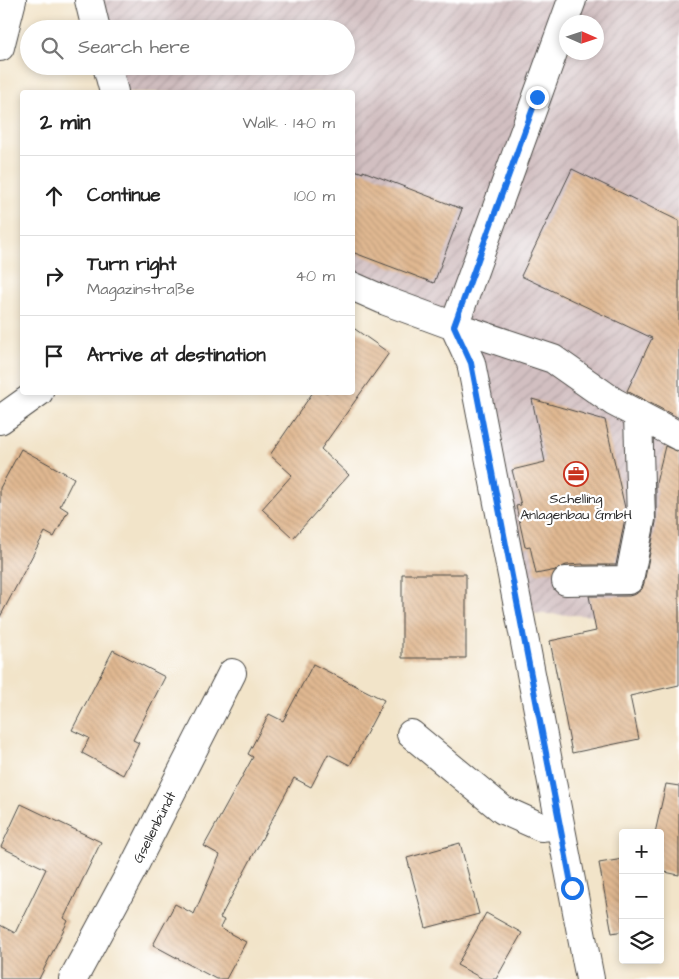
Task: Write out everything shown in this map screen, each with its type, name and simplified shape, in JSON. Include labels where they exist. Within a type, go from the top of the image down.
[{"type":"street","points":[[0,47],[12,0]]},
{"type":"street","points":[[89,0],[94,20]]},
{"type":"street","points":[[572,0],[454,326],[471,363],[590,979]]},
{"type":"street","points":[[109,75],[113,90]]},
{"type":"street","points":[[355,287],[454,326],[552,359],[614,402],[679,436]]},
{"type":"street","points":[[0,420],[35,395]]},
{"type":"street","points":[[566,581],[629,580],[641,519],[638,414]]},
{"type":"street","name":"Gsellenbündt","points":[[73,979],[134,866],[232,673]]},
{"type":"street","points":[[411,734],[503,810],[541,827],[559,825]]},
{"type":"shaded area","points":[[89,0],[679,0],[679,619],[518,613],[454,326],[355,287],[355,90],[113,90],[109,75],[355,75],[355,20],[94,20]]},
{"type":"building","points":[[572,169],[679,221],[679,418],[627,391],[652,338],[521,276]]},
{"type":"building","points":[[355,170],[363,173],[363,171],[462,209],[434,283],[355,253]]},
{"type":"building","points":[[355,329],[389,353],[321,449],[349,475],[293,538],[262,509],[292,475],[270,455],[311,395],[355,395]]},
{"type":"building","points":[[532,399],[605,420],[625,508],[625,518],[616,565],[566,565],[556,570],[536,574],[530,546],[525,547],[516,506],[521,505],[512,470],[545,462]]},
{"type":"building","points":[[665,446],[679,452],[679,685],[630,696],[639,739],[572,753],[550,641],[596,631],[589,596],[629,596],[636,594],[642,589],[656,522],[656,483]]},
{"type":"building","points":[[21,449],[74,478],[60,506],[68,511],[54,537],[45,532],[0,617],[0,488]]},
{"type":"building","points":[[402,574],[466,574],[466,658],[402,658]]},
{"type":"building","points":[[113,650],[165,677],[133,740],[139,743],[123,775],[82,753],[89,738],[72,730]]},
{"type":"building","points":[[313,664],[384,700],[350,765],[328,754],[311,787],[294,778],[220,918],[224,920],[220,928],[246,942],[226,979],[216,979],[153,945],[175,904],[194,914],[220,855],[204,846],[253,757],[248,754],[269,714],[283,721]]},
{"type":"building","points":[[666,784],[679,786],[679,875],[664,872],[664,829],[656,829]]},
{"type":"building","points":[[21,804],[101,842],[64,918],[68,921],[39,979],[0,979],[0,925],[15,933],[46,869],[1,847]]},
{"type":"building","points":[[460,843],[479,914],[426,928],[407,858]]},
{"type":"building","points":[[619,860],[619,932],[612,933],[599,863]]},
{"type":"building","points":[[486,913],[522,933],[496,979],[483,979],[457,965]]},
{"type":"place","name":"Schelling Anlagenbau GmbH","points":[[576,474]]},
{"type":"route","points":[[537,97],[454,326],[471,363],[572,888]]}]
